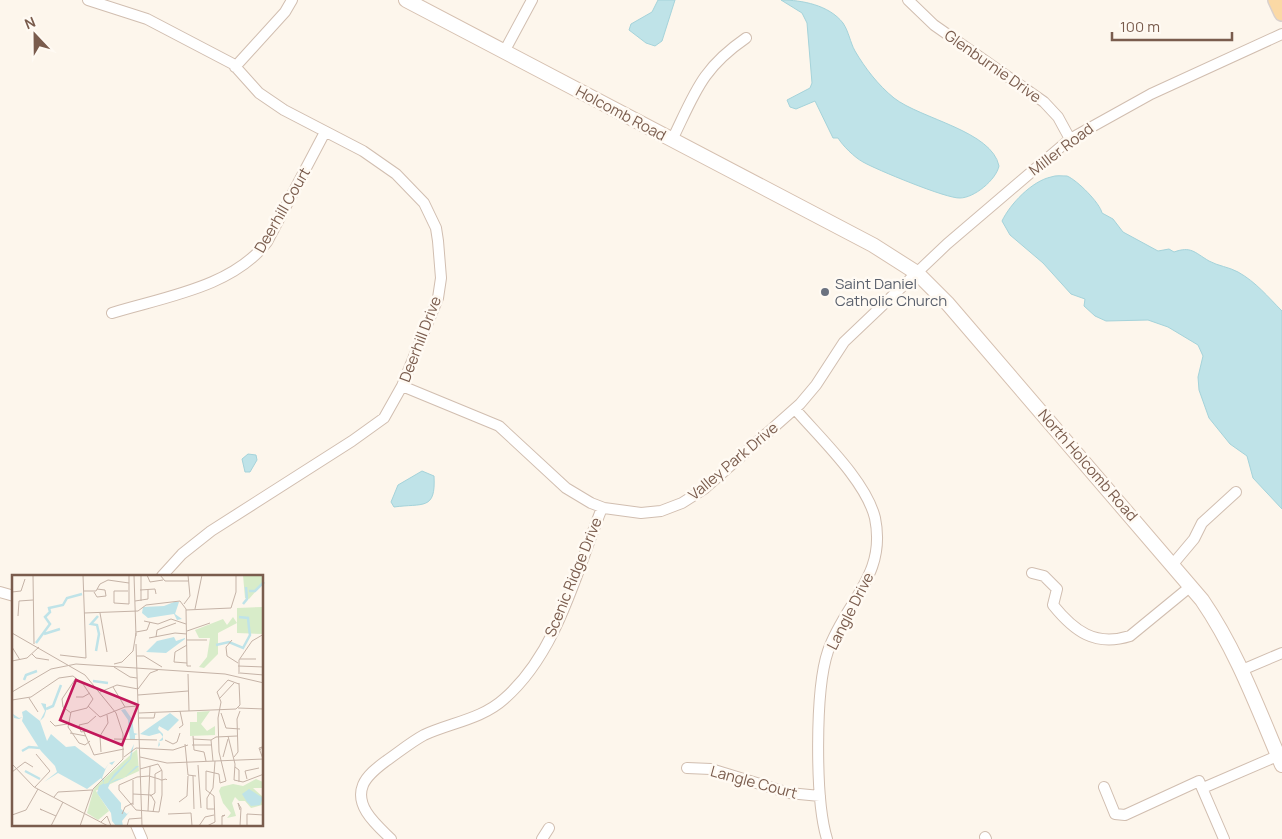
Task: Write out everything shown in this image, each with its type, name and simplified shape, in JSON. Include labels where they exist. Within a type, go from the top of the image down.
[{"type":"main road","points":[[1276,0],[1282,13]]},
{"type":"street","name":"Deerhill Drive","points":[[88,0],[147,19],[235,67],[259,93],[325,132],[363,151],[396,174],[424,202],[436,228],[441,278],[438,298],[402,386],[384,418],[371,429],[211,531],[182,554],[163,575]]},
{"type":"street","points":[[235,67],[284,12],[292,0]]},
{"type":"street","name":"Holcomb Road","points":[[406,0],[837,227]]},
{"type":"street","points":[[504,52],[532,0]]},
{"type":"street","name":"Glenburnie Drive","points":[[909,0],[934,25],[1044,102],[1058,117],[1070,139]]},
{"type":"street","name":"Miller Road","points":[[917,273],[1018,181],[1070,139],[1134,103],[1282,34]]},
{"type":"street","points":[[672,140],[700,81],[717,60],[746,38]]},
{"type":"street","name":"Deerhill Court","points":[[112,312],[210,283],[244,266],[258,255],[267,242],[325,132]]},
{"type":"street","name":"North Holcomb Road","points":[[837,227],[873,245],[917,273],[954,312],[1173,564],[1217,622],[1242,670],[1281,758]]},
{"type":"street","name":"Valley Park Drive","points":[[402,386],[499,426],[566,488],[602,508],[641,513],[661,511],[682,503],[704,489],[795,408],[816,385],[844,342],[917,273]]},
{"type":"street","name":"Langle Drive","points":[[795,408],[862,487],[874,517],[877,535],[870,578],[833,639],[824,665],[818,736],[820,796],[827,839]]},
{"type":"street","points":[[1173,564],[1194,539],[1202,523],[1236,492]]},
{"type":"street","name":"Scenic Ridge Drive","points":[[391,839],[368,815],[364,806],[362,786],[368,776],[417,739],[481,713],[502,701],[519,684],[547,642],[560,618],[602,508]]},
{"type":"street","points":[[1032,573],[1044,576],[1057,589],[1053,605],[1070,625],[1088,635],[1118,639],[1130,636],[1191,586]]},
{"type":"street","points":[[1242,670],[1282,653]]},
{"type":"street","points":[[1203,788],[1281,758]]},
{"type":"street","name":"Langle Court","points":[[687,768],[711,769],[788,793],[820,796]]},
{"type":"street","points":[[1104,787],[1115,814],[1125,815],[1199,781],[1224,839]]},
{"type":"street","points":[[136,826],[142,839]]},
{"type":"street","points":[[542,839],[549,828]]},
{"type":"water","points":[[658,0],[675,0],[662,41],[655,46],[646,43],[629,30],[631,24],[652,12]]},
{"type":"water","points":[[781,0],[815,5],[837,17],[847,30],[855,51],[883,88],[906,106],[954,127],[983,144],[994,154],[999,166],[994,177],[978,192],[966,197],[960,198],[941,194],[881,171],[856,157],[838,138],[833,138],[815,101],[796,109],[790,107],[787,100],[810,88],[812,83],[807,23],[802,13]]},
{"type":"water","points":[[1055,176],[1067,176],[1088,192],[1102,213],[1113,219],[1123,232],[1158,251],[1169,249],[1174,252],[1189,250],[1212,263],[1238,272],[1256,285],[1282,311],[1282,509],[1253,478],[1247,456],[1230,444],[1209,418],[1199,390],[1198,377],[1203,356],[1198,345],[1168,327],[1148,320],[1106,321],[1095,316],[1084,306],[1085,299],[1071,294],[1043,263],[1010,235],[1002,221],[1022,194],[1044,179]]},
{"type":"water","points":[[248,454],[256,455],[257,460],[250,472],[245,472],[242,459]]},
{"type":"water","points":[[422,471],[434,476],[433,495],[430,500],[420,505],[394,507],[391,502],[398,485]]},
{"type":"place","name":"Saint Daniel Catholic Church","points":[[825,292]]}]
